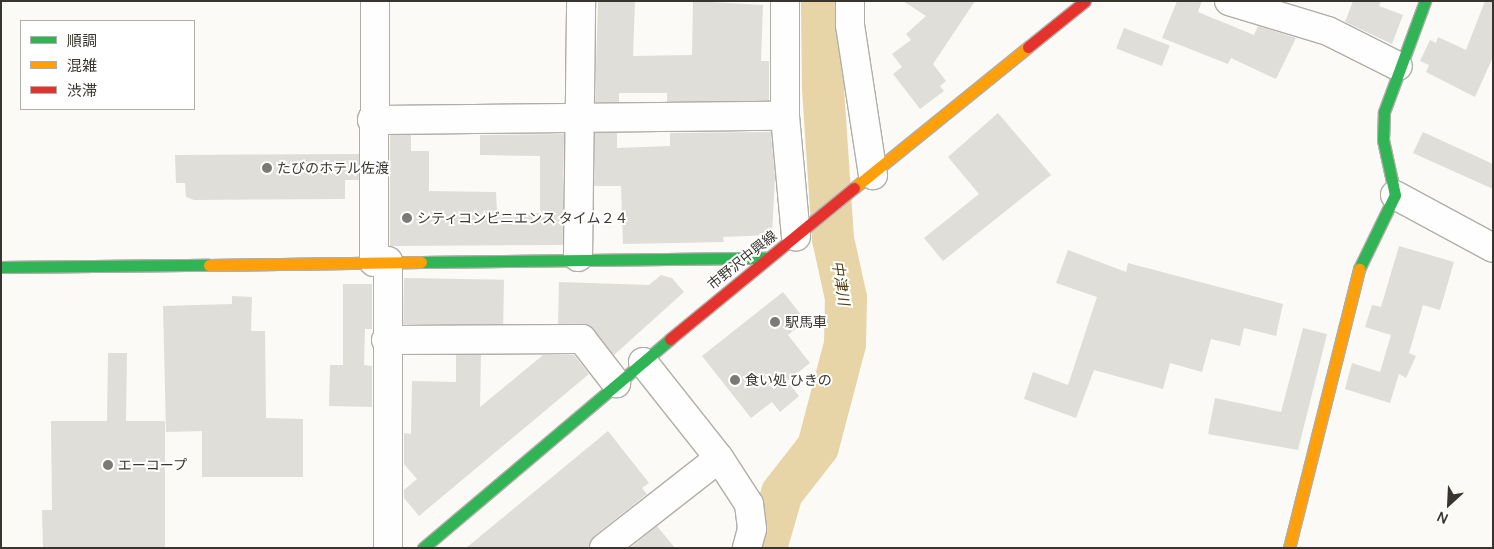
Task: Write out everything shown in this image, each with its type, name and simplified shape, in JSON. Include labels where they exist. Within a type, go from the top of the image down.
[{"type":"street","points":[[375,1],[372,120],[386,340],[388,548]]},
{"type":"street","points":[[578,257],[581,1]]},
{"type":"street","points":[[785,1],[785,116],[803,230]]},
{"type":"street","points":[[850,1],[850,25],[869,179]]},
{"type":"street","name":"市野沢中興線","points":[[423,548],[616,383],[768,258],[869,179],[1085,1]]},
{"type":"street","points":[[1229,1],[1328,31],[1398,66]]},
{"type":"street","points":[[1289,548],[1362,257],[1394,195],[1382,140],[1384,112],[1398,66],[1425,1]]},
{"type":"street","points":[[372,120],[581,116],[785,116]]},
{"type":"street","points":[[1394,195],[1493,248]]},
{"type":"street","points":[[1,267],[381,262],[578,257],[768,258]]},
{"type":"street","points":[[386,340],[582,339],[616,383]]},
{"type":"street","points":[[643,362],[719,458],[749,504],[752,529],[747,548]]},
{"type":"street","points":[[604,548],[719,458]]},
{"type":"building","points":[[598,1],[635,1],[633,56],[692,55],[693,1],[763,5],[761,61],[769,61],[769,101],[667,102],[667,93],[619,93],[619,102],[595,102]]},
{"type":"building","points":[[903,1],[975,1],[933,64],[946,81],[940,86],[944,91],[920,109],[893,74],[902,67],[892,54],[911,40],[906,34],[926,16]]},
{"type":"building","points":[[1177,1],[1202,1],[1198,12],[1254,35],[1258,26],[1296,38],[1276,79],[1231,58],[1228,64],[1162,38]]},
{"type":"building","points":[[1353,1],[1381,1],[1379,6],[1403,15],[1392,44],[1345,22]]},
{"type":"building","points":[[1485,1],[1493,1],[1493,57],[1475,97],[1426,72],[1429,65],[1420,61],[1430,40],[1436,43],[1438,37],[1466,50]]},
{"type":"building","points":[[1124,28],[1170,46],[1162,66],[1116,49]]},
{"type":"building","points":[[998,113],[1051,175],[943,261],[924,238],[979,194],[948,157]]},
{"type":"building","points":[[771,132],[775,177],[772,235],[723,237],[724,242],[623,244],[621,186],[594,186],[595,133],[617,133],[617,148],[670,146],[670,133]]},
{"type":"building","points":[[1423,132],[1493,164],[1493,189],[1413,153]]},
{"type":"building","points":[[564,134],[563,245],[390,246],[390,135],[411,135],[411,151],[429,151],[429,191],[496,192],[497,212],[540,213],[540,156],[480,155],[480,135]]},
{"type":"building","name":"たびのホテル佐渡","points":[[359,154],[359,180],[345,180],[345,199],[194,200],[186,197],[185,183],[176,183],[175,155]]},
{"type":"building","points":[[1399,246],[1454,262],[1440,310],[1423,305],[1409,353],[1416,356],[1406,378],[1399,374],[1390,403],[1345,389],[1352,363],[1380,372],[1391,335],[1365,327],[1372,305],[1381,307]]},
{"type":"building","points":[[1068,250],[1126,272],[1128,263],[1283,304],[1276,336],[1244,328],[1240,346],[1211,339],[1202,372],[1170,363],[1163,389],[1094,370],[1076,418],[1024,399],[1033,372],[1068,385],[1097,297],[1056,283]]},
{"type":"building","points":[[661,275],[672,278],[684,292],[614,355],[589,325],[558,324],[559,282],[649,285]]},
{"type":"building","points":[[404,278],[504,280],[503,326],[403,324]]},
{"type":"building","points":[[343,284],[372,284],[372,329],[365,329],[364,365],[372,366],[372,407],[329,406],[330,365],[343,365]]},
{"type":"building","points":[[783,292],[806,321],[788,335],[810,363],[787,381],[799,396],[780,412],[772,402],[751,418],[702,356]]},
{"type":"building","points":[[232,296],[252,297],[251,331],[265,331],[266,418],[303,419],[303,477],[202,477],[202,431],[166,432],[163,306],[232,304]]},
{"type":"building","points":[[1303,328],[1327,334],[1298,450],[1208,434],[1215,398],[1281,412]]},
{"type":"building","name":"エーコープ","points":[[108,353],[127,353],[126,421],[165,421],[165,548],[43,548],[42,510],[52,510],[51,421],[107,421]]},
{"type":"building","points":[[456,355],[481,355],[480,407],[543,355],[574,355],[589,374],[419,516],[404,498],[404,490],[417,479],[404,464],[404,433],[411,434],[412,381],[456,382]]},
{"type":"building","points":[[608,431],[649,483],[642,488],[647,494],[594,536],[589,548],[466,548]]},
{"type":"building","points":[[657,526],[675,548],[630,548]]},
{"type":"waterway","name":"中津川","points":[[766,548],[782,493],[818,447],[845,344],[846,298],[833,239],[823,88],[822,1]]},
{"type":"traffic: fast","points":[[1359,269],[1395,195],[1383,140],[1384,112],[1425,1]]},
{"type":"traffic: fast","points":[[421,262],[768,258]]},
{"type":"traffic: fast","points":[[1,267],[209,265]]},
{"type":"traffic: fast","points":[[423,548],[670,339]]},
{"type":"traffic: slow","points":[[854,188],[1028,47]]},
{"type":"traffic: slow","points":[[209,265],[421,262]]},
{"type":"traffic: slow","points":[[1289,548],[1359,269]]},
{"type":"traffic: jam","points":[[1028,47],[1085,1]]},
{"type":"traffic: jam","points":[[670,339],[854,188]]},
{"type":"place","name":"たびのホテル佐渡","points":[[267,168]]},
{"type":"place","name":"シティコンビニエンス タイム２４","points":[[407,218]]},
{"type":"place","name":"駅馬車","points":[[775,322]]},
{"type":"place","name":"食い処 ひきの","points":[[735,380]]},
{"type":"place","name":"エーコープ","points":[[108,465]]}]
